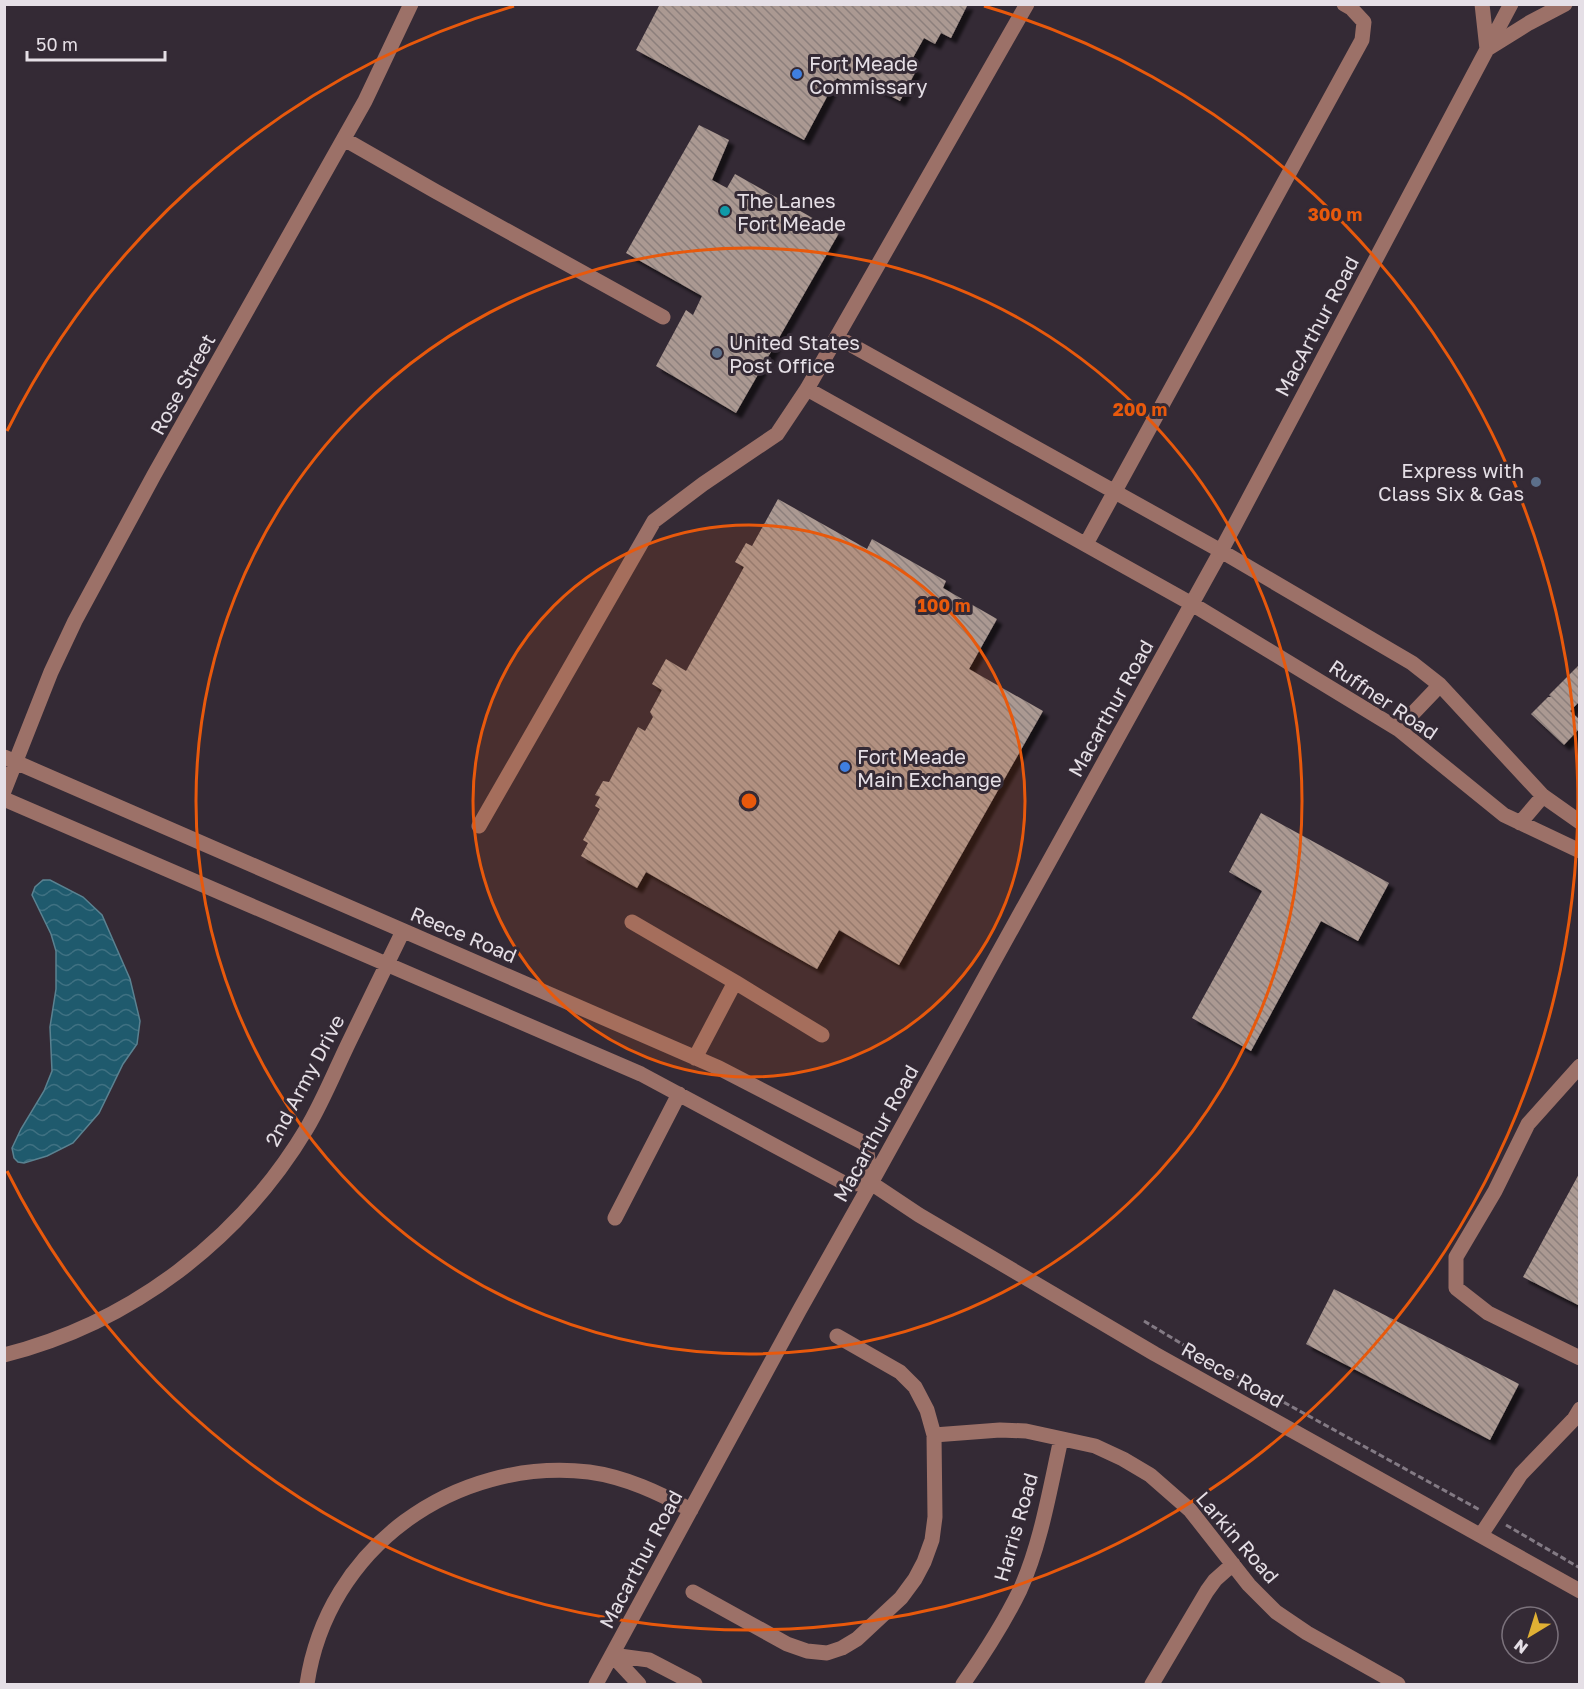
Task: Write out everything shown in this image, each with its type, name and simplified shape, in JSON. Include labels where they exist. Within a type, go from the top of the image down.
[{"type":"street","name":"Rose Street","points":[[4,791],[10,760],[75,621],[154,475],[365,101],[411,4]]},
{"type":"street","points":[[479,826],[654,521],[777,434],[807,389],[1027,4]]},
{"type":"street","points":[[1086,544],[1362,40],[1364,22],[1344,4]]},
{"type":"street","points":[[1482,4],[1487,50],[1529,23],[1565,4]]},
{"type":"street","name":"MacArthur Road","points":[[1192,604],[1511,4]]},
{"type":"street","points":[[344,139],[663,317]]},
{"type":"street","name":"Ruffner Road","points":[[837,337],[1221,551],[1412,663],[1440,685],[1543,796],[1580,822]]},
{"type":"street","name":"Ruffner Road","points":[[807,389],[1192,604],[1398,729],[1504,815],[1580,851]]},
{"type":"street","name":"Macarthur Road","points":[[596,1684],[798,1311],[872,1183],[1192,604]]},
{"type":"street","points":[[1398,729],[1440,685]]},
{"type":"street","name":"Reece Road","points":[[10,760],[719,1068],[866,1144],[872,1183],[919,1215],[1155,1354],[1580,1591]]},
{"type":"street","points":[[1520,823],[1543,796]]},
{"type":"street","points":[[4,799],[641,1074],[846,1184],[872,1183]]},
{"type":"street","points":[[632,922],[822,1035]]},
{"type":"street","name":"2nd Army Drive","points":[[4,1355],[95,1323],[128,1305],[161,1285],[200,1255],[240,1217],[288,1157],[308,1126],[403,931]]},
{"type":"street","points":[[695,1058],[735,982]]},
{"type":"street","points":[[1580,1066],[1528,1124],[1495,1191],[1456,1257],[1456,1288],[1488,1313],[1580,1358]]},
{"type":"street","points":[[615,1218],[680,1094]]},
{"type":"street","points":[[693,1592],[787,1644],[807,1651],[827,1653],[856,1640],[901,1598],[924,1562],[932,1540],[935,1518],[934,1435],[927,1410],[915,1387],[900,1372],[837,1336]]},
{"type":"street","points":[[1481,1535],[1521,1474],[1574,1419],[1580,1409]]},
{"type":"street","name":"Larkin Road","points":[[934,1435],[1000,1430],[1026,1431],[1095,1446],[1123,1459],[1150,1475],[1190,1510],[1250,1586],[1276,1612],[1306,1633],[1398,1684]]},
{"type":"street","name":"Harris Road","points":[[963,1684],[1004,1622],[1021,1588],[1036,1544],[1061,1438]]},
{"type":"street","points":[[307,1684],[310,1665],[321,1630],[353,1573],[394,1528],[445,1497],[480,1482],[511,1474],[546,1470],[590,1472],[626,1480],[662,1494],[691,1510]]},
{"type":"street","points":[[1152,1684],[1207,1591],[1215,1580],[1233,1564]]},
{"type":"street","points":[[612,1655],[639,1684]]},
{"type":"street","points":[[612,1655],[650,1660],[695,1684]]},
{"type":"path","points":[[1144,1322],[1225,1370],[1493,1517],[1580,1568]]},
{"type":"water","points":[[43,880],[50,880],[83,897],[102,915],[130,979],[140,1021],[137,1044],[123,1064],[99,1113],[73,1143],[47,1156],[24,1163],[14,1158],[12,1148],[44,1091],[52,1071],[50,1027],[56,989],[56,951],[51,934],[32,895],[35,887]]},
{"type":"building","name":"Fort Meade Commissary","points":[[660,4],[968,4],[951,38],[941,33],[935,44],[924,38],[909,65],[917,69],[900,101],[864,82],[859,90],[837,78],[804,140],[636,50]]},
{"type":"building","name":"The Lanes Fort Meade","points":[[699,125],[729,140],[712,180],[727,188],[735,174],[839,233],[736,413],[656,366],[686,310],[693,315],[702,296],[626,253]]},
{"type":"building","points":[[778,499],[867,549],[872,539],[946,581],[943,588],[997,619],[969,669],[1043,711],[899,965],[839,930],[817,969],[646,872],[637,888],[581,856],[588,843],[583,840],[600,809],[595,806],[600,797],[595,795],[603,781],[609,782],[638,727],[645,731],[653,717],[650,712],[662,690],[652,684],[666,659],[686,671],[744,567],[735,562],[746,543],[752,546]]},
{"type":"building","points":[[1580,664],[1580,701],[1570,711],[1580,720],[1580,728],[1564,745],[1531,714],[1548,697],[1551,697],[1549,695]]},
{"type":"building","points":[[1261,813],[1389,883],[1358,941],[1321,921],[1251,1051],[1192,1018],[1262,891],[1229,872]]},
{"type":"building","points":[[1580,1172],[1580,1306],[1523,1277]]},
{"type":"building","points":[[1334,1289],[1519,1384],[1490,1440],[1306,1344]]},
{"type":"place","name":"Fort Meade Commissary","points":[[797,74]]},
{"type":"place","name":"The Lanes Fort Meade","points":[[725,211]]},
{"type":"place","name":"United States Post Office","points":[[717,353]]},
{"type":"place","name":"Express with Class Six & Gas","points":[[1536,482]]},
{"type":"place","name":"Fort Meade Main Exchange","points":[[845,767]]}]
